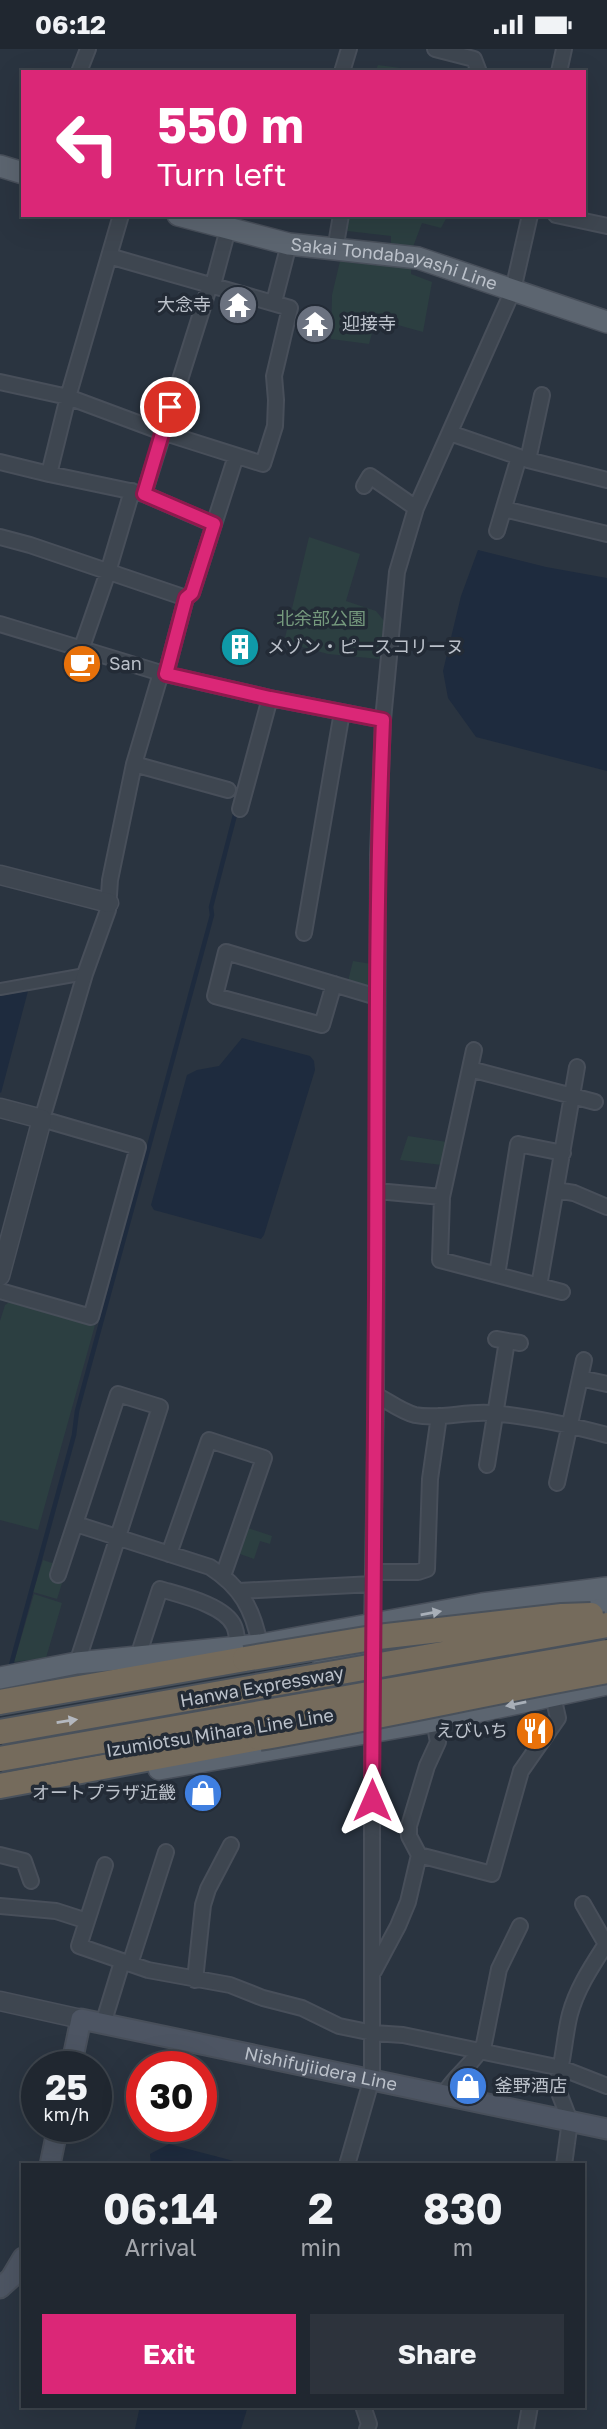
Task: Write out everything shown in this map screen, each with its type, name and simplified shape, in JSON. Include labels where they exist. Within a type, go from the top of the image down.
[{"type":"highway","points":[[0,1691],[248,1651],[562,1616],[607,1615]]},
{"type":"highway","name":"Hanwa Expressway","points":[[0,1732],[607,1625]]},
{"type":"highway","points":[[0,1702],[248,1651]]},
{"type":"highway","name":"Hanwa Expressway","points":[[0,1759],[607,1652]]},
{"type":"highway","points":[[0,1786],[366,1720],[493,1691],[607,1671]]},
{"type":"main road","points":[[0,166],[21,172]]},
{"type":"main road","name":"Sakai Tondabayashi Line","points":[[185,217],[289,244],[418,258],[607,322]]},
{"type":"main road","points":[[0,1678],[76,1664],[142,1656],[248,1651],[482,1604],[607,1588]]},
{"type":"main road","points":[[0,1714],[371,1651],[607,1604]]},
{"type":"main road","name":"Izumiotsu Mihara Line Line","points":[[0,1770],[607,1671]]},
{"type":"main road","points":[[0,1796],[435,1721],[607,1684]]},
{"type":"main road","points":[[74,2051],[81,2019]]},
{"type":"main road","name":"Nishifujiidera Line","points":[[81,2019],[607,2129]]},
{"type":"main road","points":[[50,2163],[55,2142]]},
{"type":"main road","points":[[0,2288],[21,2261]]},
{"type":"street","points":[[80,70],[88,49]]},
{"type":"street","points":[[343,70],[349,49]]},
{"type":"street","points":[[435,49],[474,59],[478,70]]},
{"type":"street","points":[[559,70],[564,49]]},
{"type":"street","points":[[49,474],[68,397],[120,217]]},
{"type":"street","points":[[335,250],[341,217]]},
{"type":"street","points":[[348,2163],[372,2078],[371,1651],[376,1395],[378,855],[383,720],[397,572],[416,508],[513,290],[530,217]]},
{"type":"street","points":[[565,217],[607,226]]},
{"type":"street","points":[[81,650],[162,432],[208,291],[213,285],[228,229]]},
{"type":"street","points":[[274,302],[289,244]]},
{"type":"street","points":[[0,381],[68,397],[162,432],[264,464],[275,426],[274,376],[290,308],[109,256]]},
{"type":"street","points":[[497,531],[524,458],[542,395]]},
{"type":"street","points":[[450,433],[524,458],[607,479]]},
{"type":"street","points":[[0,1276],[42,1119],[109,903],[110,880],[134,764],[186,598],[192,593],[236,456]]},
{"type":"street","points":[[0,461],[138,492],[214,524]]},
{"type":"street","points":[[364,487],[370,476],[416,508]]},
{"type":"street","points":[[504,509],[607,534]]},
{"type":"street","points":[[0,537],[186,598]]},
{"type":"street","points":[[0,624],[164,673],[270,698],[383,720]]},
{"type":"street","points":[[240,809],[270,698]]},
{"type":"street","points":[[304,933],[342,712]]},
{"type":"street","points":[[134,764],[228,790]]},
{"type":"street","points":[[0,875],[109,903]]},
{"type":"street","points":[[334,984],[322,1025],[215,996],[226,952],[334,984],[377,997]]},
{"type":"street","points":[[0,989],[85,974]]},
{"type":"street","points":[[474,1050],[442,1197],[440,1260],[562,1292]]},
{"type":"street","points":[[539,1286],[577,1067]]},
{"type":"street","points":[[470,1069],[595,1102]]},
{"type":"street","points":[[0,1108],[138,1147],[91,1317],[0,1291]]},
{"type":"street","points":[[497,1275],[517,1144],[563,1153]]},
{"type":"street","points":[[556,1190],[574,1193],[607,1207]]},
{"type":"street","points":[[377,1191],[442,1197]]},
{"type":"street","points":[[487,1465],[508,1341]]},
{"type":"street","points":[[557,1483],[584,1360]]},
{"type":"street","points":[[580,1378],[607,1384]]},
{"type":"street","points":[[58,1575],[118,1394],[160,1407],[76,1664]]},
{"type":"street","points":[[376,1395],[414,1415],[495,1413],[569,1425],[607,1435]]},
{"type":"street","points":[[239,1591],[373,1578],[427,1569],[430,1479],[439,1416]]},
{"type":"street","points":[[169,1554],[209,1440],[264,1458],[223,1576]]},
{"type":"street","points":[[76,1524],[210,1567],[223,1576],[239,1591],[256,1622],[248,1651]]},
{"type":"street","points":[[142,1656],[141,1647],[160,1589],[189,1597],[221,1612],[234,1625],[248,1651]]},
{"type":"street","points":[[419,1855],[492,1874],[521,1771],[558,1718],[554,1696]]},
{"type":"street","points":[[371,1976],[408,1902],[419,1855],[409,1836],[409,1826],[427,1766],[438,1742],[435,1721]]},
{"type":"street","points":[[195,1980],[203,1905],[208,1889],[231,1845]]},
{"type":"street","points":[[103,2024],[166,1852]]},
{"type":"street","points":[[0,1854],[24,1861],[31,1881]]},
{"type":"street","points":[[105,1865],[79,1946],[148,1970],[230,1985],[263,1998],[302,2008],[339,2026],[373,2033],[402,2035],[561,2068],[607,2086]]},
{"type":"street","points":[[564,2163],[570,2121],[556,2085],[570,2013],[583,1980],[606,1944],[583,1904]]},
{"type":"street","points":[[0,1906],[56,1911],[87,1921]]},
{"type":"street","points":[[444,2094],[451,2081],[481,2052],[499,1969],[520,1926]]},
{"type":"street","points":[[0,2001],[81,2019]]},
{"type":"street","points":[[364,2408],[368,2429]]},
{"type":"street","points":[[526,2429],[530,2408]]},
{"type":"green space","points":[[378,65],[415,70],[376,70]]},
{"type":"green space","points":[[347,217],[447,217],[441,228],[422,223],[413,247],[391,243],[391,236],[347,231]]},
{"type":"green space","points":[[340,261],[360,264],[384,262],[411,268],[411,274],[432,282],[423,332],[376,319],[369,344],[331,339],[332,295]]},
{"type":"green space","name":"北余部公園","points":[[309,537],[360,554],[346,601],[376,611],[385,622],[379,659],[328,654],[284,642]]},
{"type":"green space","points":[[353,961],[372,964],[372,984],[367,987],[348,981]]},
{"type":"green space","points":[[408,1136],[447,1142],[442,1165],[400,1160]]},
{"type":"green space","points":[[11,1301],[95,1325],[38,1530],[0,1520],[0,1321],[5,1305]]},
{"type":"green space","points":[[248,1528],[272,1536],[270,1544],[260,1541],[254,1559],[240,1554]]},
{"type":"green space","points":[[43,1560],[55,1564],[64,1577],[57,1599],[33,1592]]},
{"type":"green space","points":[[34,1594],[62,1603],[46,1658],[14,1662]]},
{"type":"water","points":[[478,550],[546,567],[607,578],[607,771],[476,737],[448,698],[443,671],[461,596]]},
{"type":"water","points":[[28,991],[1,1093],[0,996]]},
{"type":"water","points":[[242,1038],[310,1056],[315,1070],[261,1239],[154,1210],[151,1205],[187,1075],[197,1070],[219,1066]]},
{"type":"water","points":[[169,2144],[241,2163],[151,2163],[150,2154]]},
{"type":"water","points":[[140,2408],[247,2408],[241,2429],[135,2429]]},
{"type":"waterway","points":[[14,1665],[11,1665],[212,915],[211,907],[236,811]]},
{"type":"place","name":"大念寺","points":[[238,305]]},
{"type":"place","name":"迎接寺","points":[[315,324]]},
{"type":"place","name":"メゾン・ピースコリーヌ","points":[[240,647]]},
{"type":"place","name":"San","points":[[82,664]]},
{"type":"place","name":"えびいち","points":[[535,1731]]},
{"type":"place","name":"オートプラザ近畿","points":[[203,1793]]},
{"type":"place","name":"釜野酒店","points":[[468,2086]]},
{"type":"route","points":[[170,407],[144,494],[214,524],[192,593],[186,598],[166,674],[383,720],[378,855],[372,1800]]}]
